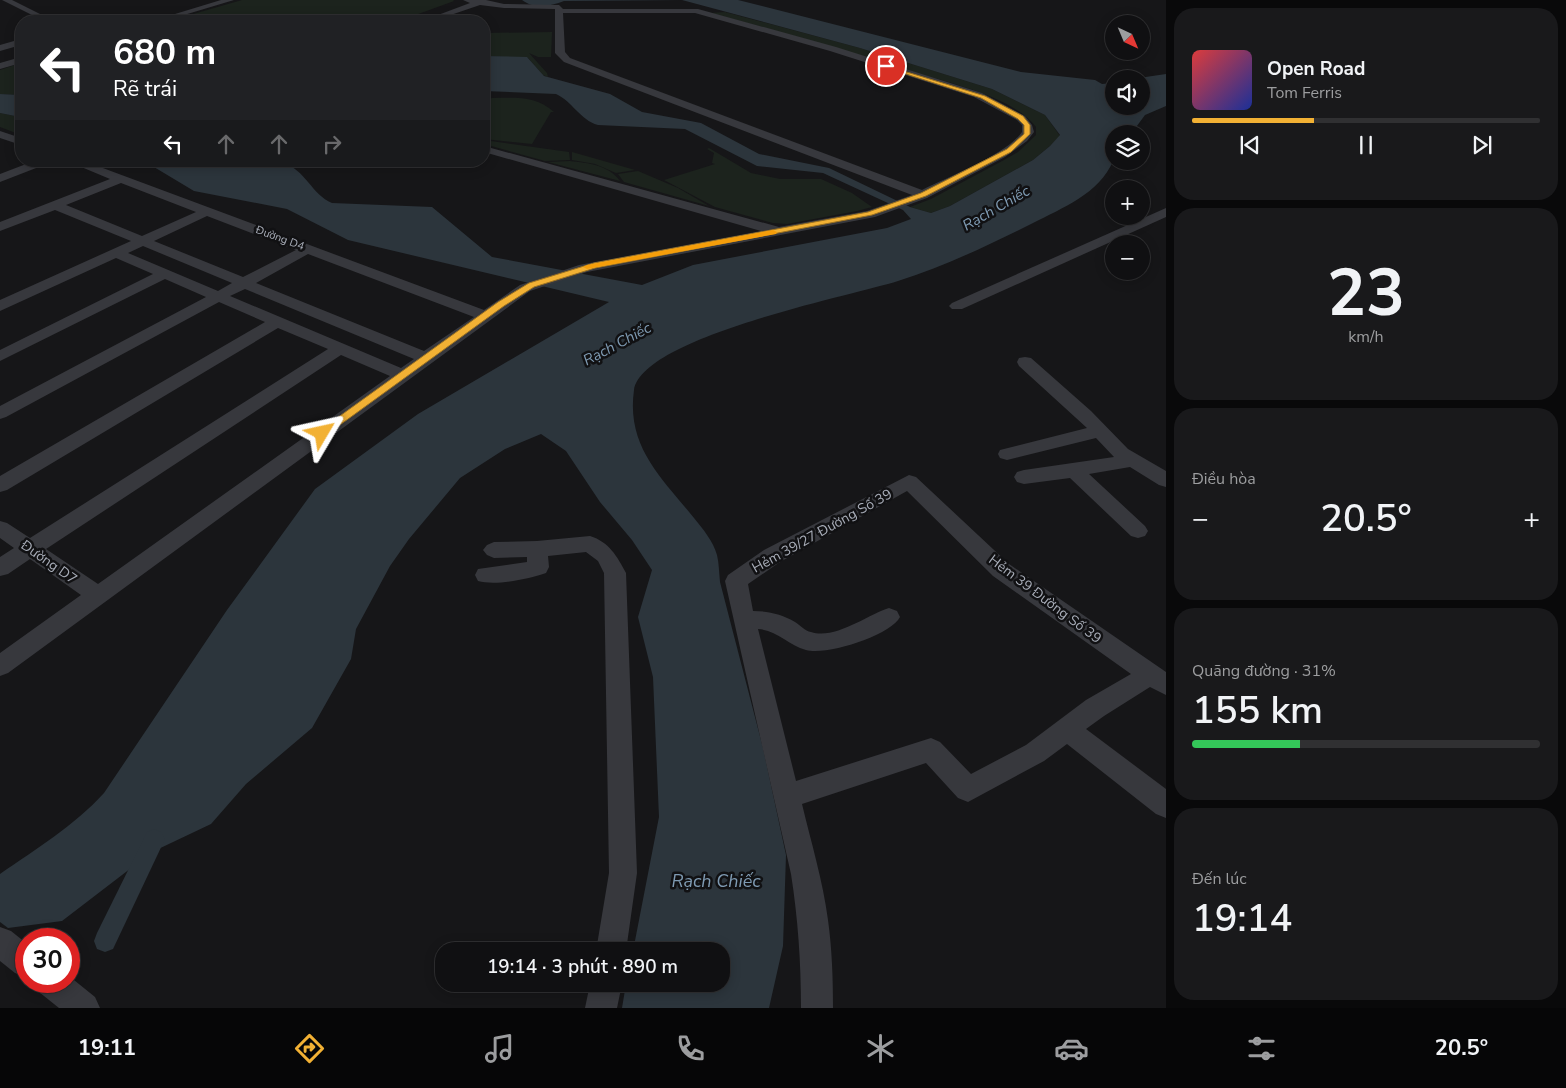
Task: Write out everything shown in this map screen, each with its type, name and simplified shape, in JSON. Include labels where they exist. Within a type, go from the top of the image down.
[{"type":"street","points":[[177,15],[230,0]]},
{"type":"street","points":[[430,15],[468,0],[509,7],[559,7],[560,53],[567,60],[923,195]]},
{"type":"street","points":[[433,13],[443,15],[482,1]]},
{"type":"street","points":[[5,4],[24,15]]},
{"type":"street","points":[[5,4],[34,15]]},
{"type":"street","points":[[0,666],[402,375],[532,285],[574,270],[862,216],[923,195],[1009,150],[1027,134],[1028,129],[1024,121],[1016,114],[978,95],[833,49],[695,11],[559,11]]},
{"type":"street","points":[[0,48],[15,44]]},
{"type":"street","points":[[0,66],[15,62]]},
{"type":"street","points":[[0,134],[15,140]]},
{"type":"street","points":[[490,151],[760,234]]},
{"type":"street","points":[[490,158],[779,231]]},
{"type":"street","points":[[0,169],[15,164]]},
{"type":"street","points":[[0,178],[29,167]]},
{"type":"street","name":"Đường D4","points":[[89,167],[485,316]]},
{"type":"street","points":[[0,228],[121,179]]},
{"type":"street","points":[[55,205],[426,358]]},
{"type":"street","points":[[0,306],[208,212]]},
{"type":"street","points":[[957,306],[1166,212]]},
{"type":"street","points":[[0,414],[308,249]]},
{"type":"street","points":[[116,253],[402,375]]},
{"type":"street","points":[[0,356],[164,274]]},
{"type":"street","points":[[0,485],[276,322]]},
{"type":"street","points":[[0,568],[339,349]]},
{"type":"street","points":[[1025,362],[1100,431],[1121,453],[1166,480]]},
{"type":"street","points":[[1007,454],[1100,431]]},
{"type":"street","points":[[1024,477],[1074,471],[1133,460]]},
{"type":"street","points":[[1074,471],[1138,532]]},
{"type":"street","name":"Hẻm 39/27 Đường Số 39","points":[[744,620],[736,581],[772,556],[909,482]]},
{"type":"street","name":"Hẻm 39 Đường Số 39","points":[[909,482],[1001,570],[1158,680]]},
{"type":"street","name":"Đường D7","points":[[0,528],[99,596]]},
{"type":"street","points":[[494,550],[537,549],[590,544],[606,556],[614,574],[623,873],[612,942]]},
{"type":"street","points":[[486,575],[530,570],[538,567],[537,549]]},
{"type":"street","points":[[817,1008],[817,961],[806,874],[744,620],[770,620],[786,627],[800,638],[812,642],[828,642],[852,634],[889,617]]},
{"type":"street","points":[[787,796],[930,750],[968,789],[1036,753],[1096,708],[1158,680]]},
{"type":"street","points":[[1067,729],[1166,805]]},
{"type":"street","points":[[0,942],[15,954]]},
{"type":"street","points":[[601,1008],[604,992]]},
{"type":"street","points":[[65,993],[84,1008]]},
{"type":"shaded area","points":[[242,0],[454,1],[416,15],[190,15]]},
{"type":"shaded area","points":[[725,12],[860,48],[992,89],[1045,115],[1060,136],[1033,160],[950,206],[931,213],[910,207],[931,199],[1018,152],[1036,135],[1036,127],[1026,116],[1013,107],[980,92],[838,48],[710,13]]},
{"type":"shaded area","points":[[552,32],[551,57],[538,57],[529,53],[547,73],[548,77],[543,75],[528,58],[490,56],[490,33]]},
{"type":"shaded area","points":[[15,65],[15,95],[0,94],[0,70]]},
{"type":"shaded area","points":[[490,98],[532,100],[554,112],[551,112],[532,144],[490,140]]},
{"type":"shaded area","points":[[0,113],[15,116],[15,133],[0,127]]},
{"type":"shaded area","points":[[490,141],[569,152],[570,160],[545,161],[490,146]]},
{"type":"shaded area","points":[[709,148],[751,173],[780,179],[821,179],[852,193],[872,207],[787,224],[773,223],[715,207],[664,180],[715,164],[712,163],[714,153],[707,149]]},
{"type":"shaded area","points":[[572,152],[635,170],[616,173],[595,164],[572,160]]},
{"type":"shaded area","points":[[570,161],[604,168],[620,181],[548,162]]},
{"type":"shaded area","points":[[638,171],[678,188],[709,206],[624,182],[618,174]]},
{"type":"water","points":[[522,0],[682,0],[564,1],[538,6]]},
{"type":"water","name":"Rạch Chiếc","points":[[682,0],[738,0],[1021,72],[1095,80],[1105,84],[1105,115],[1145,115],[1138,125],[1105,125],[1105,170],[1108,170],[1099,182],[1079,199],[983,247],[915,275],[795,308],[708,336],[672,353],[646,371],[634,390],[633,410],[641,445],[659,475],[704,531],[717,555],[720,582],[763,748],[786,855],[783,946],[769,1008],[622,1008],[625,992],[730,992],[730,942],[635,942],[659,817],[653,677],[638,617],[652,570],[632,540],[600,502],[566,451],[541,434],[505,449],[460,478],[409,539],[390,566],[356,629],[351,659],[312,728],[246,784],[211,824],[152,852],[62,921],[8,928],[0,922],[0,874],[67,827],[104,793],[227,610],[315,489],[418,414],[609,302],[348,240],[287,209],[194,191],[154,167],[292,167],[319,194],[332,203],[432,207],[492,257],[642,285],[693,265],[887,228],[911,219],[903,210],[823,173],[757,166],[685,129],[598,125],[586,119],[567,101],[556,94],[490,91],[490,56],[527,57],[544,76],[610,94],[642,112],[701,123],[759,154],[829,168],[910,207],[931,213],[950,206],[1033,160],[1060,135],[1045,115],[992,89],[860,48]]},
{"type":"water","name":"Rạch Chiếc","points":[[1166,74],[1166,106],[1150,113],[1150,76]]},
{"type":"water","points":[[0,94],[15,95],[15,116],[0,113]]},
{"type":"waterway","points":[[105,941],[154,839]]},
{"type":"slow traffic","points":[[587,267],[773,232]]},
{"type":"route","points":[[322,433],[501,304],[532,285],[574,270],[870,214],[923,195],[1009,150],[1027,134],[1027,125],[1021,118],[983,97],[886,66]]}]
